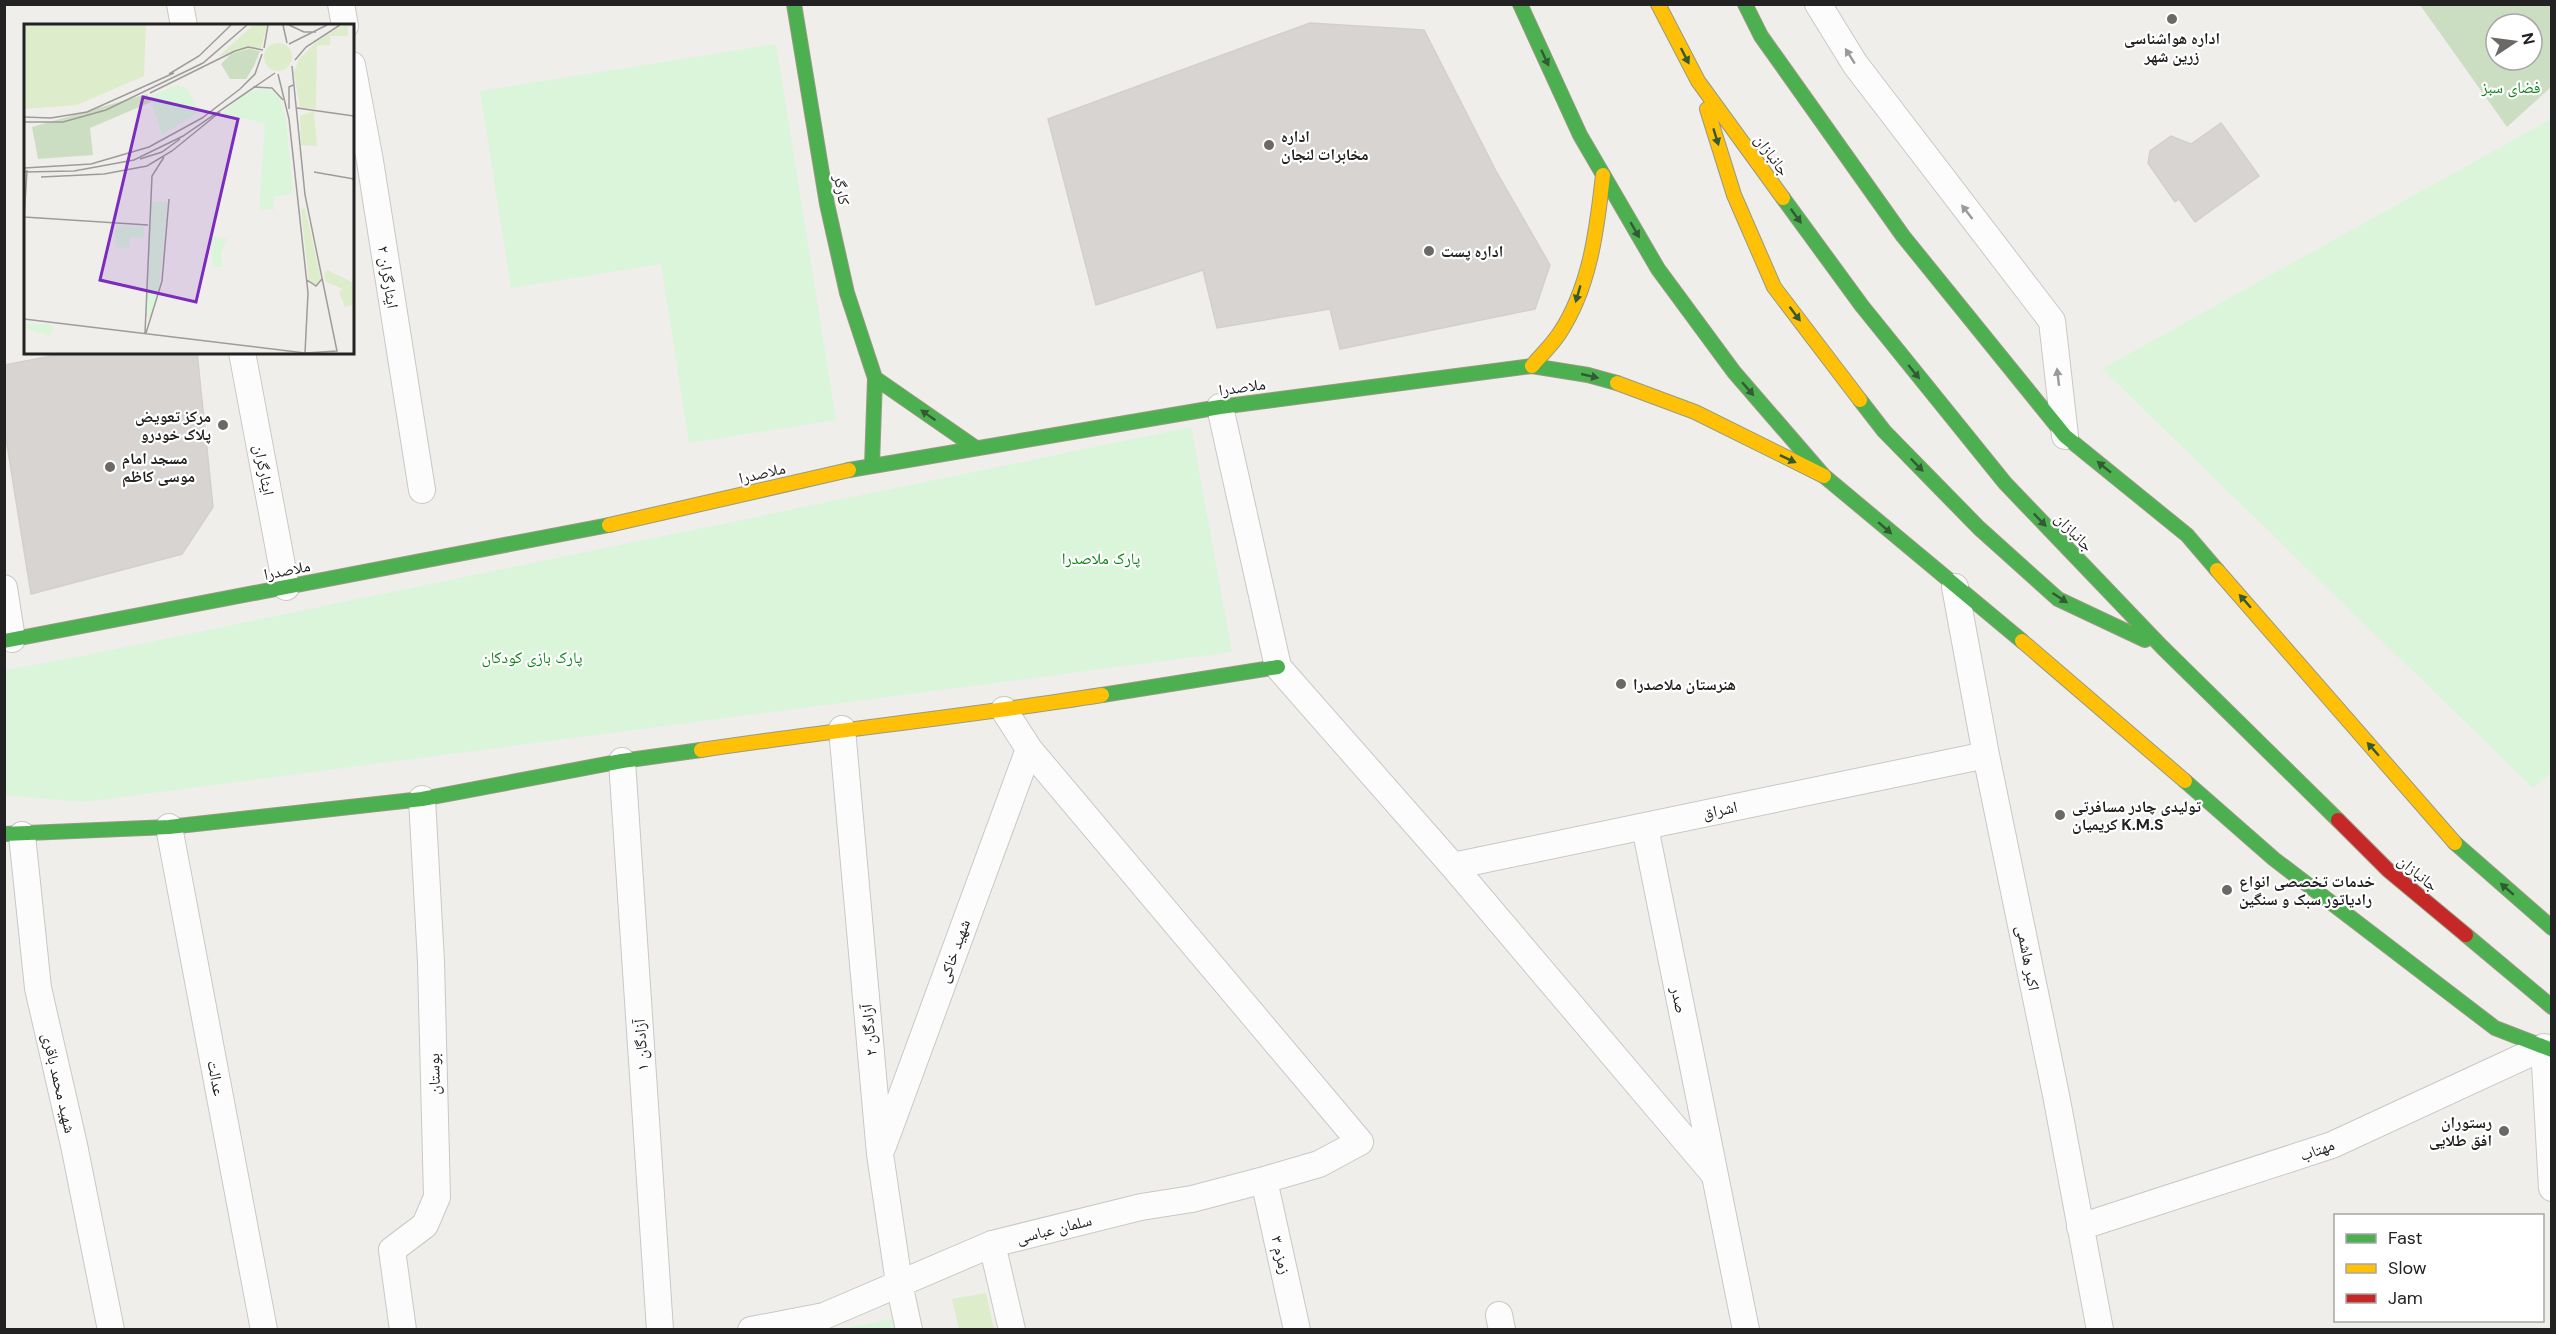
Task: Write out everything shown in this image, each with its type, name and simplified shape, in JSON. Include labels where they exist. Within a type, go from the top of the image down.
[{"type":"main road","name":"کارگر","points":[[794,4],[827,204],[847,293],[875,378],[872,465]]},
{"type":"main road","points":[[1521,4],[1580,135],[1658,269],[1734,372],[1824,476],[2033,650],[2283,866],[2495,1028],[2548,1048]]},
{"type":"main road","name":"جانبازان","points":[[1658,4],[1698,81],[1862,306],[2005,483],[2162,647],[2388,870],[2552,1007]]},
{"type":"main road","points":[[1745,4],[1761,36],[1903,236],[2065,436],[2187,535],[2460,849],[2552,928]]},
{"type":"main road","points":[[1698,81],[1734,195],[1774,287],[1884,431],[1979,528],[2058,599],[2162,647]]},
{"type":"main road","points":[[1532,366],[1559,334],[1575,306],[1598,226],[1603,175]]},
{"type":"main road","name":"ملاصدرا","points":[[8,640],[624,522],[872,465],[1220,407],[1532,366],[1588,375],[1630,387],[1695,412],[1824,476]]},
{"type":"main road","points":[[875,378],[976,448]]},
{"type":"main road","points":[[13,835],[169,827],[422,799],[622,761],[842,729],[1004,710],[1278,667]]},
{"type":"street","points":[[180,4],[184,24]]},
{"type":"street","points":[[342,4],[345,24]]},
{"type":"street","points":[[1818,4],[1855,64],[2052,321],[2065,436]]},
{"type":"street","name":"ایثارگران ۲","points":[[354,76],[370,161],[422,490]]},
{"type":"street","name":"ایثارگران","points":[[242,354],[286,586]]},
{"type":"street","points":[[1220,407],[1278,667],[1453,866],[1713,1174]]},
{"type":"street","name":"اکبر هاشمی","points":[[1955,587],[2100,1329]]},
{"type":"street","points":[[4,588],[8,640]]},
{"type":"street","points":[[1004,710],[1029,749]]},
{"type":"street","name":"آزادگان ۲","points":[[842,729],[880,1154],[899,1283],[909,1329]]},
{"type":"street","name":"سلمان عباسی","points":[[751,1329],[824,1316],[992,1244],[1141,1207],[1192,1199],[1264,1180],[1319,1164],[1360,1142],[1029,749]]},
{"type":"street","name":"شهید خاکی","points":[[880,1154],[1029,749]]},
{"type":"street","name":"اشراق","points":[[1453,866],[1986,754]]},
{"type":"street","name":"آزادگان ۱","points":[[622,761],[660,1329]]},
{"type":"street","name":"بوستان","points":[[403,1329],[392,1250],[425,1225],[437,1197],[431,962],[422,799]]},
{"type":"street","name":"عدالت","points":[[169,827],[264,1329]]},
{"type":"street","name":"صدر","points":[[1645,827],[1746,1329]]},
{"type":"street","name":"شهید محمد باقری","points":[[13,835],[38,988],[74,1145],[111,1329]]},
{"type":"street","points":[[2548,1048],[2552,1188]]},
{"type":"street","name":"مهتاب","points":[[2080,1227],[2332,1145],[2548,1048]]},
{"type":"street","name":"زمزم ۳","points":[[1264,1180],[1297,1329]]},
{"type":"street","points":[[992,1244],[1012,1329]]},
{"type":"green space","name":"فضای سبز","points":[[2420,5],[2551,5],[2551,87],[2507,127]]},
{"type":"green space","points":[[776,44],[836,420],[689,443],[661,264],[511,288],[480,91]]},
{"type":"green space","points":[[2551,119],[2552,773],[2533,788],[2102,369]]},
{"type":"green space","name":"پارک ملاصدرا","points":[[1191,427],[1232,652],[83,802],[5,795],[5,670]]},
{"type":"green space","points":[[986,1293],[994,1329],[959,1329],[952,1299]]},
{"type":"green space","points":[[897,1318],[900,1330],[835,1330]]},
{"type":"building","name":"اداره مخابرات لنجان","points":[[1310,23],[1424,30],[1496,171],[1550,265],[1535,309],[1340,349],[1330,309],[1217,328],[1203,270],[1096,305],[1048,119]]},
{"type":"building","points":[[2221,123],[2259,176],[2195,222],[2179,199],[2175,202],[2148,163],[2150,151],[2171,136],[2191,144]]},
{"type":"building","name":"مسجد امام موسی کاظم","points":[[62,354],[197,354],[213,507],[182,554],[31,594],[4,426],[4,365]]},
{"type":"traffic: fast","points":[[794,4],[827,204],[847,293],[875,378],[872,465]]},
{"type":"traffic: fast","points":[[1520,4],[1580,135],[1658,269],[1734,372],[1824,476],[2022,641]]},
{"type":"traffic: fast","points":[[1745,4],[1761,36],[1903,236],[2065,436],[2187,535],[2217,570]]},
{"type":"traffic: fast","points":[[1783,198],[1862,306],[2005,483],[2162,647],[2338,820]]},
{"type":"traffic: fast","points":[[849,470],[1220,407],[1532,366],[1588,375],[1617,383]]},
{"type":"traffic: fast","points":[[875,378],[976,448]]},
{"type":"traffic: fast","points":[[1860,400],[1884,431],[1979,528],[2058,599],[2145,640]]},
{"type":"traffic: fast","points":[[4,641],[609,525]]},
{"type":"traffic: fast","points":[[1102,695],[1278,667]]},
{"type":"traffic: fast","points":[[4,834],[169,827],[422,799],[622,761],[701,750]]},
{"type":"traffic: fast","points":[[2185,781],[2274,859],[2495,1028],[2552,1050]]},
{"type":"traffic: fast","points":[[2455,843],[2552,928]]},
{"type":"traffic: fast","points":[[2466,935],[2552,1007]]},
{"type":"traffic: slow","points":[[1658,4],[1698,81],[1783,198]]},
{"type":"traffic: slow","points":[[1707,109],[1734,195],[1774,287],[1860,400]]},
{"type":"traffic: slow","points":[[1532,366],[1559,334],[1578,297],[1595,237],[1603,175]]},
{"type":"traffic: slow","points":[[1617,383],[1695,412],[1824,476]]},
{"type":"traffic: slow","points":[[609,525],[849,470]]},
{"type":"traffic: slow","points":[[2217,570],[2455,843]]},
{"type":"traffic: slow","points":[[2022,641],[2185,781]]},
{"type":"traffic: slow","points":[[701,750],[1102,695]]},
{"type":"traffic: jam","points":[[2338,820],[2388,870],[2466,935]]},
{"type":"place","name":"اداره هواشناسی زرین شهر","points":[[2172,19]]},
{"type":"place","name":"اداره مخابرات لنجان","points":[[1269,145]]},
{"type":"place","name":"اداره پست","points":[[1429,251]]},
{"type":"place","name":"مرکز تعویض پلاک خودرو","points":[[223,425]]},
{"type":"place","name":"مسجد امام موسی کاظم","points":[[110,467]]},
{"type":"place","name":"هنرستان ملاصدرا","points":[[1621,684]]},
{"type":"place","name":"تولیدی چادر مسافرتی کریمیان K.M.S","points":[[2060,815]]},
{"type":"place","name":"خدمات تخصصی انواع رادیاتور سبک و سنگین","points":[[2227,890]]},
{"type":"place","name":"رستوران افق طلایی","points":[[2504,1131]]},
{"type":"park label","name":"پارک بازی کودکان","points":[[532,657]]}]
